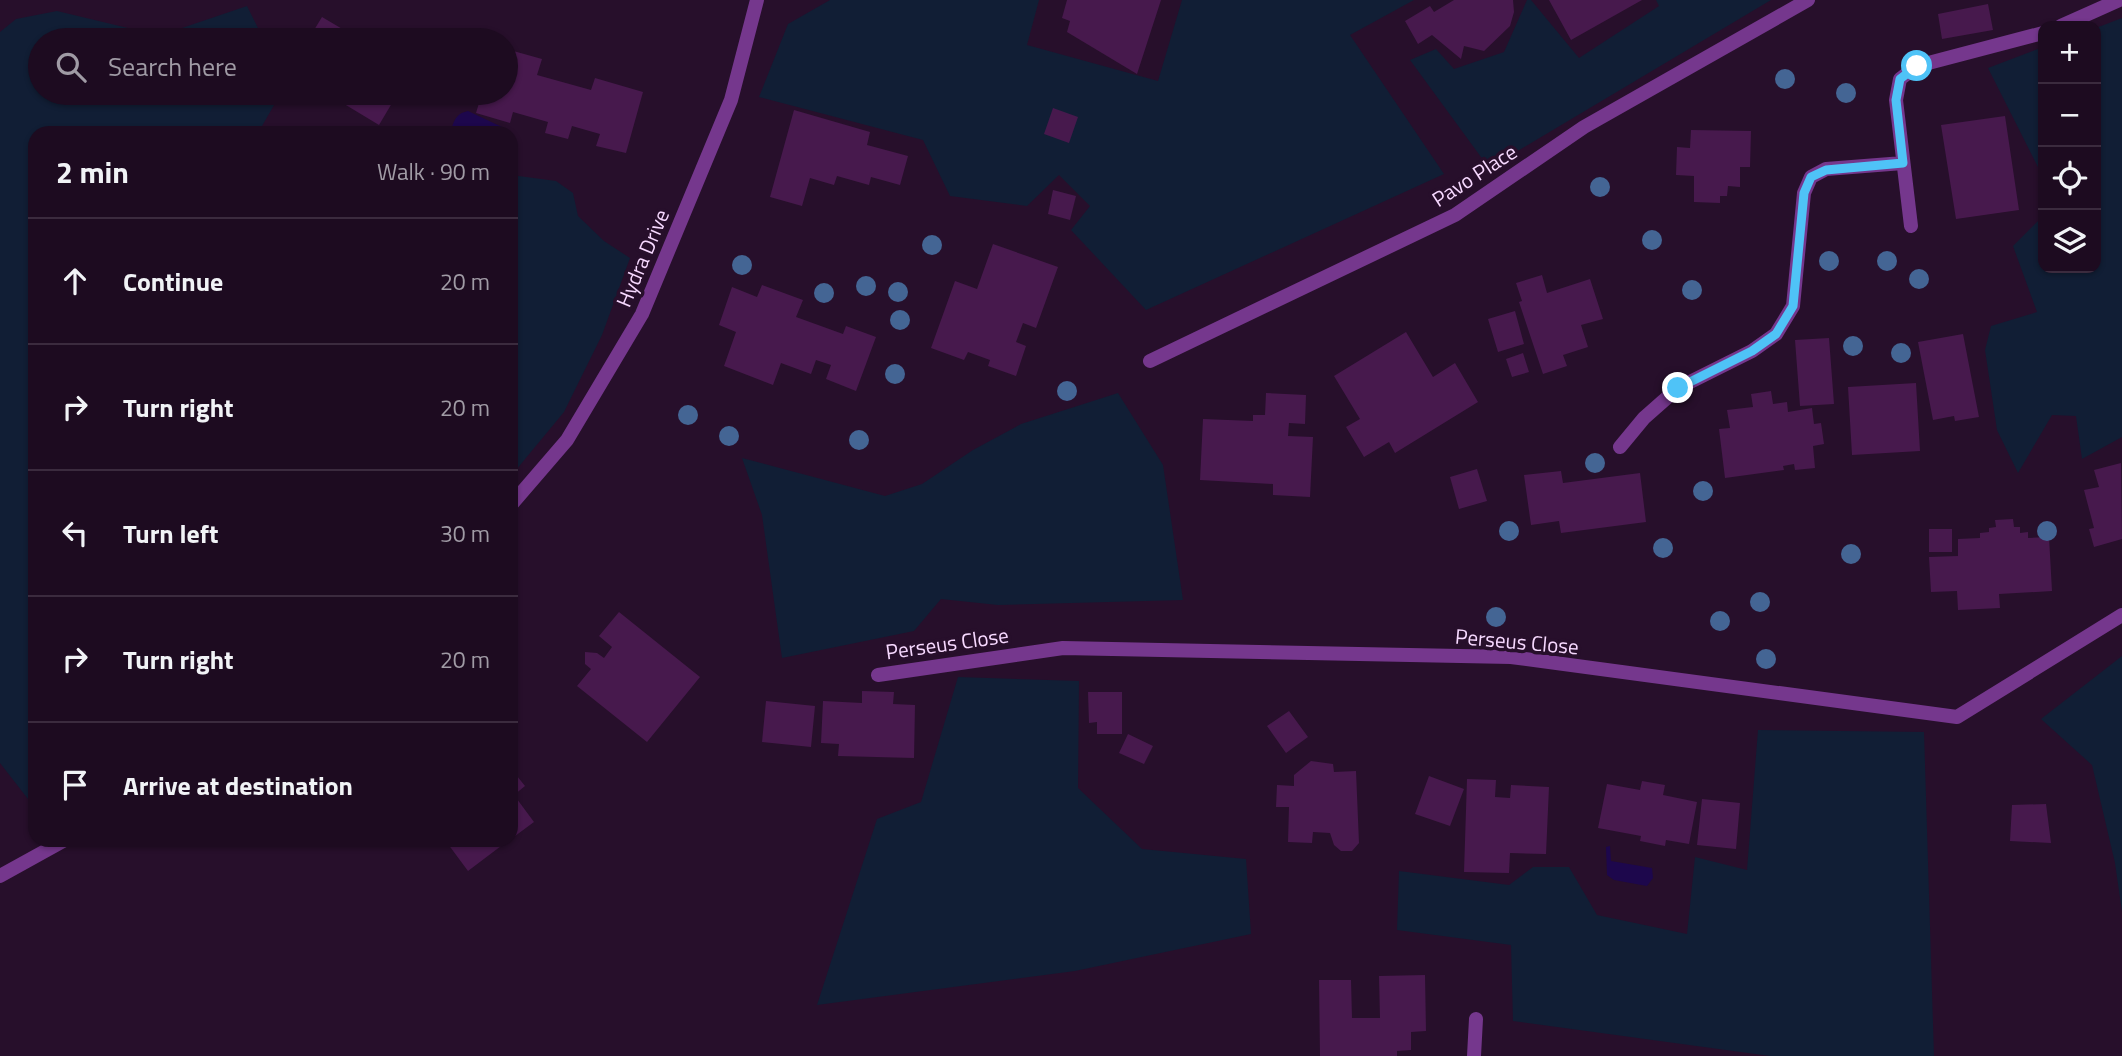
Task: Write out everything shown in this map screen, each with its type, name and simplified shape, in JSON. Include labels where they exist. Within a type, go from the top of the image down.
[{"type":"street","name":"Hydra Drive","points":[[518,497],[567,440],[642,314],[731,100],[757,0]]},
{"type":"street","name":"Pavo Place","points":[[1150,361],[1455,215],[1584,127],[1808,0]]},
{"type":"street","points":[[2071,21],[2119,0]]},
{"type":"street","points":[[1910,226],[1896,100],[1900,79],[1917,66],[2038,34]]},
{"type":"street","points":[[1620,447],[1644,418],[1678,388],[1752,351],[1776,334],[1793,306],[1804,193],[1811,177],[1826,170],[1903,163]]},
{"type":"street","name":"Perseus Close","points":[[878,675],[1063,648],[1511,657],[1957,717],[2122,615]]},
{"type":"street","points":[[0,876],[52,847]]},
{"type":"street","points":[[1474,1056],[1476,1019]]},
{"type":"shaded area","points":[[830,0],[1039,0],[1027,45],[1158,81],[1182,0],[1414,0],[1350,35],[1444,174],[1146,310],[1071,230],[1090,206],[1059,175],[1027,206],[950,196],[923,140],[759,97],[788,24]]},
{"type":"shaded area","points":[[1527,0],[1531,0],[1579,58],[1659,6],[1656,0],[1771,0],[1489,168],[1410,60],[1436,49],[1454,69],[1504,52]]},
{"type":"shaded area","points":[[247,6],[258,28],[182,28]]},
{"type":"shaded area","points":[[57,11],[128,28],[28,28],[28,105],[274,105],[262,126],[28,126],[28,799],[0,763],[0,32],[16,19]]},
{"type":"shaded area","points":[[2122,18],[2122,437],[2082,459],[2076,416],[2052,415],[2018,473],[1997,430],[1985,350],[1991,326],[2037,312],[2013,246],[2038,221],[2038,273],[2101,273],[2101,26]]},
{"type":"shaded area","points":[[2038,49],[2038,167],[1988,68]]},
{"type":"shaded area","points":[[468,111],[500,126],[452,126],[459,115]]},
{"type":"shaded area","points":[[518,176],[556,181],[573,193],[578,216],[604,241],[630,258],[602,335],[564,412],[518,468]]},
{"type":"shaded area","points":[[1118,393],[1163,465],[1183,600],[998,605],[941,599],[914,631],[782,658],[762,515],[742,458],[885,496],[922,484],[973,450],[1021,424]]},
{"type":"shaded area","points":[[2122,656],[2122,912],[2115,863],[2092,765],[2041,719]]},
{"type":"shaded area","points":[[958,677],[1079,681],[1078,788],[1142,849],[1246,859],[1251,934],[1075,971],[817,1005],[877,819],[921,802]]},
{"type":"shaded area","points":[[1758,730],[1924,732],[1934,1056],[1770,1056],[1513,1021],[1511,945],[1397,930],[1399,871],[1509,885],[1533,867],[1569,867],[1597,915],[1687,934],[1695,857],[1747,870]]},
{"type":"shaded area","points":[[1610,846],[1611,861],[1652,868],[1653,878],[1647,886],[1614,880],[1607,875],[1606,847]]},
{"type":"building","points":[[1067,0],[1161,0],[1137,74],[1067,32],[1070,21],[1062,18]]},
{"type":"building","points":[[1454,0],[1513,0],[1514,12],[1510,26],[1484,51],[1464,46],[1461,59],[1432,35],[1418,44],[1405,21],[1430,6],[1434,12]]},
{"type":"building","points":[[1549,0],[1642,0],[1571,40]]},
{"type":"building","points":[[1988,4],[1993,30],[1942,39],[1938,14]]},
{"type":"building","points":[[322,17],[341,28],[315,28]]},
{"type":"building","points":[[518,52],[542,59],[537,75],[591,90],[595,78],[643,92],[626,153],[596,146],[600,134],[572,126],[568,139],[545,133],[548,122],[513,112],[510,123],[476,113],[478,105],[518,105]]},
{"type":"building","points":[[346,105],[391,105],[379,125]]},
{"type":"building","points":[[1053,108],[1078,117],[1069,143],[1044,134]]},
{"type":"building","points":[[794,110],[870,132],[867,145],[908,156],[900,185],[871,177],[869,185],[837,176],[834,185],[810,178],[802,206],[770,197]]},
{"type":"building","points":[[2005,116],[2019,210],[1956,219],[1941,125]]},
{"type":"building","points":[[1691,130],[1751,131],[1750,167],[1740,167],[1740,187],[1728,186],[1727,196],[1720,196],[1720,203],[1694,202],[1694,176],[1676,175],[1677,147],[1690,148]]},
{"type":"building","points":[[1053,190],[1076,196],[1070,220],[1048,214]]},
{"type":"building","points":[[993,244],[1058,267],[1036,328],[1023,323],[1016,342],[1026,346],[1016,376],[988,366],[990,360],[968,352],[964,360],[931,348],[955,281],[977,289]]},
{"type":"building","points":[[1542,275],[1547,293],[1590,279],[1603,319],[1581,325],[1588,347],[1563,355],[1567,366],[1543,374],[1519,302],[1522,301],[1516,283]]},
{"type":"building","points":[[762,285],[803,300],[796,317],[843,334],[846,326],[876,337],[856,391],[826,379],[831,365],[816,360],[811,374],[781,363],[773,385],[724,366],[736,332],[719,325],[732,287],[757,297]]},
{"type":"building","points":[[1515,311],[1524,344],[1498,352],[1488,319]]},
{"type":"building","points":[[1406,332],[1433,377],[1455,363],[1478,402],[1395,453],[1389,442],[1364,457],[1346,427],[1360,419],[1334,376]]},
{"type":"building","points":[[1963,334],[1979,417],[1955,421],[1954,416],[1933,420],[1918,342]]},
{"type":"building","points":[[1829,338],[1834,404],[1800,406],[1795,340]]},
{"type":"building","points":[[1523,353],[1529,372],[1512,377],[1506,359]]},
{"type":"building","points":[[1916,383],[1920,451],[1852,455],[1848,387]]},
{"type":"building","points":[[1771,391],[1773,404],[1787,402],[1788,412],[1812,408],[1814,424],[1821,423],[1824,444],[1813,446],[1815,468],[1795,470],[1794,464],[1783,466],[1784,470],[1725,478],[1719,429],[1730,428],[1727,410],[1753,407],[1751,394]]},
{"type":"building","points":[[1266,393],[1306,395],[1305,424],[1289,423],[1288,436],[1313,437],[1310,497],[1273,495],[1273,484],[1200,480],[1203,419],[1253,421],[1253,415],[1265,415]]},
{"type":"building","points":[[2121,463],[2122,539],[2094,547],[2089,529],[2094,528],[2084,490],[2099,487],[2094,470]]},
{"type":"building","points":[[1477,469],[1487,501],[1459,509],[1450,477]]},
{"type":"building","points":[[1561,471],[1563,483],[1640,473],[1646,522],[1561,533],[1559,521],[1531,525],[1524,475]]},
{"type":"building","points":[[2013,519],[2014,527],[2020,527],[2020,533],[2028,532],[2028,538],[2049,537],[2052,591],[1999,594],[2000,608],[1958,610],[1957,591],[1931,592],[1929,557],[1958,556],[1958,539],[1980,538],[1980,533],[1989,532],[1989,528],[1996,527],[1995,520]]},
{"type":"building","points":[[1929,529],[1952,529],[1952,552],[1929,552]]},
{"type":"building","points":[[619,612],[700,677],[647,742],[577,686],[591,669],[585,664],[585,652],[597,653],[604,658],[612,647],[599,636]]},
{"type":"building","points":[[862,691],[894,692],[893,704],[915,705],[914,758],[838,756],[839,744],[821,743],[823,701],[862,703]]},
{"type":"building","points":[[1088,692],[1122,692],[1122,734],[1097,734],[1097,722],[1089,723]]},
{"type":"building","points":[[766,701],[815,706],[811,747],[762,742]]},
{"type":"building","points":[[1289,711],[1308,737],[1286,753],[1267,726]]},
{"type":"building","points":[[1128,734],[1153,746],[1144,764],[1119,753]]},
{"type":"building","points":[[1311,761],[1333,764],[1334,772],[1356,771],[1359,843],[1352,851],[1341,851],[1334,845],[1330,833],[1313,832],[1312,843],[1288,842],[1289,807],[1276,807],[1277,785],[1294,786],[1294,775]]},
{"type":"building","points":[[1429,776],[1464,789],[1450,826],[1415,814]]},
{"type":"building","points":[[518,777],[525,786],[518,792]]},
{"type":"building","points":[[1467,779],[1496,780],[1495,797],[1510,798],[1511,785],[1549,787],[1546,854],[1510,853],[1509,873],[1464,872]]},
{"type":"building","points":[[1642,781],[1665,785],[1663,795],[1697,802],[1689,844],[1666,840],[1665,846],[1640,841],[1641,836],[1598,828],[1607,784],[1640,790]]},
{"type":"building","points":[[1702,799],[1740,803],[1736,849],[1697,845]]},
{"type":"building","points":[[518,800],[534,822],[518,834]]},
{"type":"building","points":[[2046,804],[2051,843],[2010,841],[2012,805]]},
{"type":"building","points":[[450,847],[500,847],[468,871]]},
{"type":"building","points":[[1425,975],[1426,1031],[1411,1032],[1411,1050],[1397,1051],[1397,1056],[1320,1056],[1319,980],[1351,980],[1352,1018],[1380,1018],[1379,976]]},
{"type":"route","points":[[1678,388],[1752,351],[1776,334],[1793,306],[1804,193],[1811,177],[1826,170],[1903,163],[1896,100],[1900,79],[1917,66]]}]
